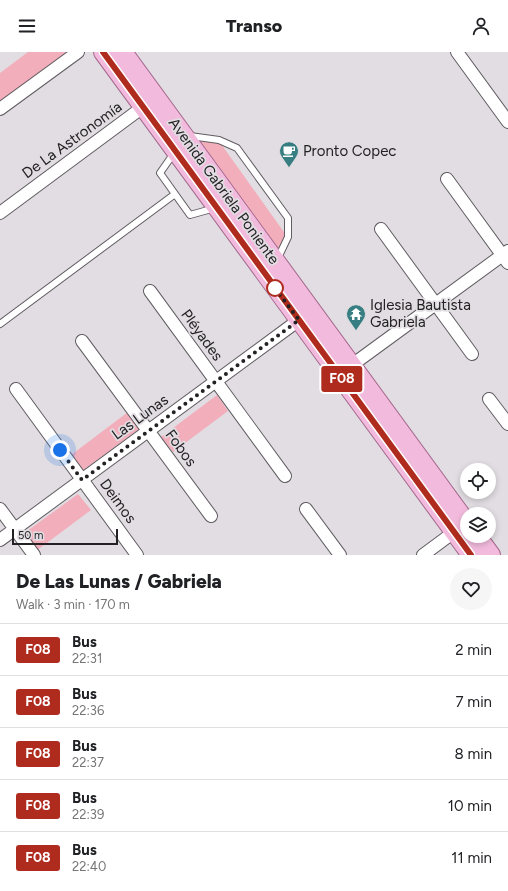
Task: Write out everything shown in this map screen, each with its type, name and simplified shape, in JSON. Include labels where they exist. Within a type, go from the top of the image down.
[{"type":"main road","name":"Avenida Gabriela Poniente","points":[[102,52],[299,320],[460,527]]},
{"type":"main road","name":"Avenida Gabriela Poniente","points":[[123,52],[352,365],[460,527]]},
{"type":"main road","name":"Avenida Gabriela Poniente","points":[[466,543],[471,555]]},
{"type":"main road","points":[[482,543],[491,555]]},
{"type":"street","points":[[0,109],[78,52]]},
{"type":"street","points":[[457,52],[508,122]]},
{"type":"street","name":"De La Astronomía","points":[[0,213],[143,107]]},
{"type":"street","points":[[352,365],[435,304],[506,256],[447,180]]},
{"type":"street","points":[[381,229],[472,354]]},
{"type":"street","name":"Pléyades","points":[[150,291],[285,476]]},
{"type":"street","name":"Las Lunas","points":[[0,540],[299,320]]},
{"type":"street","name":"Fobos","points":[[82,341],[211,516]]},
{"type":"street","name":"Deimos","points":[[16,389],[137,555]]},
{"type":"street","points":[[490,399],[508,424]]},
{"type":"street","points":[[0,509],[34,555]]},
{"type":"street","points":[[306,509],[340,555]]},
{"type":"street","points":[[423,555],[460,527]]},
{"type":"lane","points":[[183,135],[218,140],[237,148],[288,218],[288,237],[276,262]]},
{"type":"lane","points":[[175,151],[160,173],[190,215],[216,207]]},
{"type":"lane","points":[[0,324],[175,194]]},
{"type":"shaded area","points":[[28,52],[67,52],[69,54],[0,104],[0,73]]},
{"type":"shaded area","points":[[184,141],[219,141],[286,235],[272,261]]},
{"type":"shaded area","points":[[217,395],[228,411],[173,452],[161,437]]},
{"type":"shaded area","points":[[128,412],[139,429],[82,471],[71,455]]},
{"type":"shaded area","points":[[78,494],[91,510],[36,551],[23,534]]},
{"type":"bus line","name":"F08","points":[[103,52],[471,555]]},
{"type":"place","name":"Pronto Copec","points":[[289,168]]},
{"type":"place","name":"Iglesia Bautista Gabriela","points":[[356,331]]},
{"type":"route","points":[[60,450],[82,480],[299,320],[271,283],[275,288]]}]
